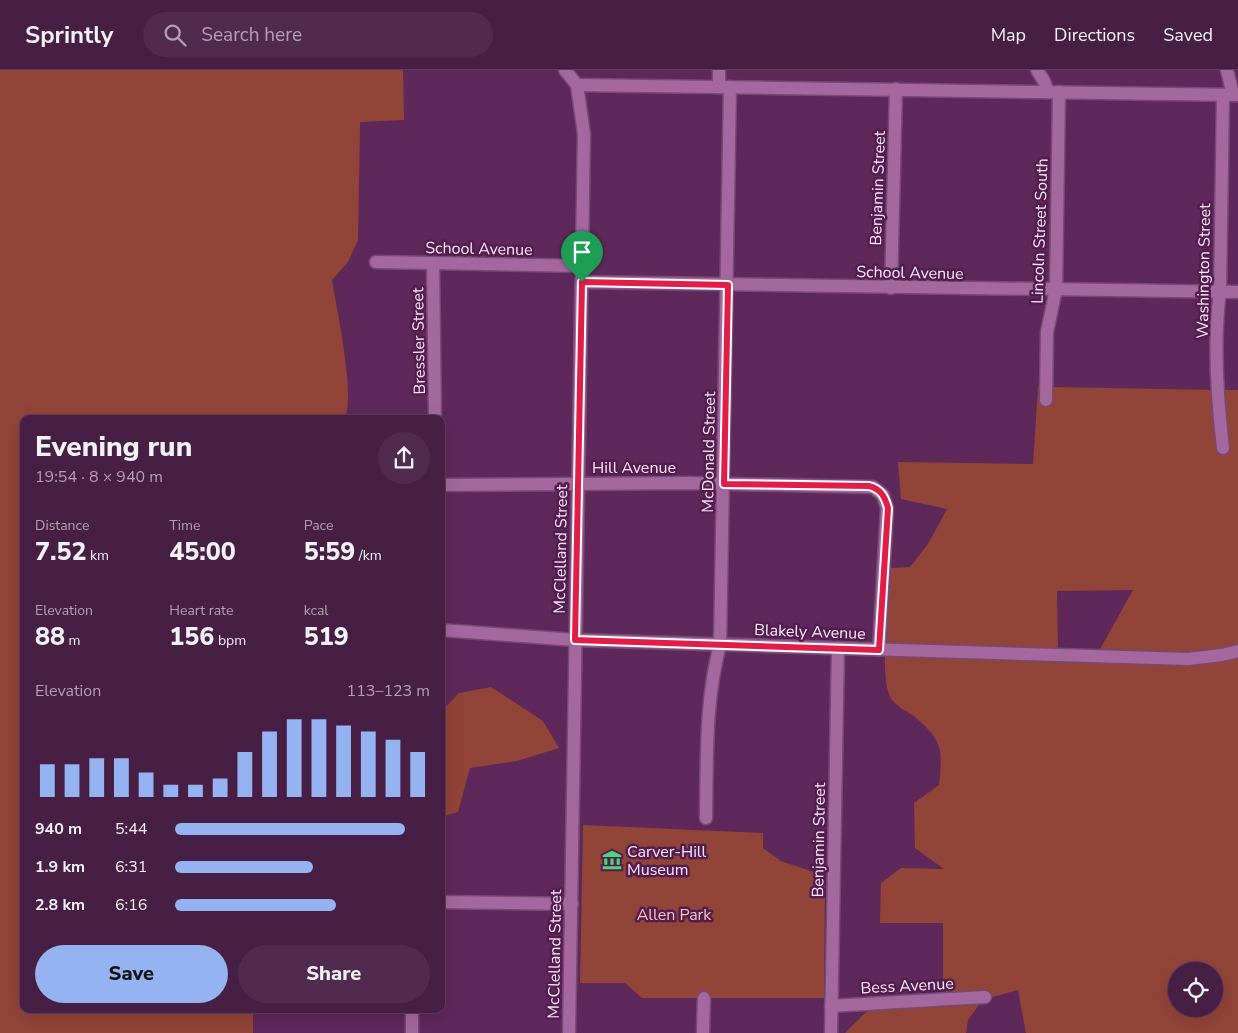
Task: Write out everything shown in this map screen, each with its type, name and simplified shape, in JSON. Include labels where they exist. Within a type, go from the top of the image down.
[{"type":"street","points":[[565,70],[577,85],[1231,95]]},
{"type":"street","name":"McDonald Street","points":[[706,818],[708,710],[714,669],[720,645],[728,285],[724,87],[719,70]]},
{"type":"street","name":"Lincoln Street South","points":[[1037,70],[1053,92],[1056,288],[1047,332],[1046,400]]},
{"type":"street","name":"Washington Street","points":[[1223,448],[1219,413],[1217,311],[1220,292],[1231,95],[1227,70]]},
{"type":"street","name":"McClelland Street","points":[[569,1033],[584,134],[577,85]]},
{"type":"street","name":"Benjamin Street","points":[[891,288],[896,89]]},
{"type":"street","name":"School Avenue","points":[[376,262],[582,266]]},
{"type":"street","name":"Bressler Street","points":[[433,263],[435,415]]},
{"type":"street","name":"School Avenue","points":[[582,282],[1238,292]]},
{"type":"street","name":"Hill Avenue","points":[[445,485],[577,483],[869,486],[883,495],[888,508],[879,650]]},
{"type":"street","name":"Blakely Avenue","points":[[445,630],[575,640],[1188,659],[1222,656],[1238,651]]},
{"type":"street","name":"Benjamin Street","points":[[831,1033],[838,648]]},
{"type":"street","points":[[445,902],[572,904]]},
{"type":"street","name":"Bess Avenue","points":[[831,1006],[985,997]]},
{"type":"street","points":[[703,1033],[704,998]]},
{"type":"street","points":[[412,1013],[412,1033]]},
{"type":"green space","points":[[0,70],[403,70],[404,120],[360,122],[358,240],[348,262],[332,280],[347,371],[348,406],[346,415],[20,415],[20,1013],[253,1013],[253,1033],[0,1033]]},
{"type":"green space","points":[[1038,387],[1042,387],[1041,405],[1050,406],[1052,387],[1214,390],[1220,454],[1229,452],[1224,390],[1238,390],[1238,645],[1204,652],[1187,653],[1099,651],[1133,590],[1057,591],[1058,649],[885,644],[889,568],[910,567],[928,544],[947,509],[901,499],[898,462],[1033,464]]},
{"type":"green space","points":[[885,655],[1188,664],[1223,661],[1238,656],[1238,1033],[1026,1033],[1018,990],[989,998],[989,991],[943,993],[943,923],[880,923],[881,883],[901,868],[944,869],[915,848],[914,803],[939,785],[941,754],[939,747],[924,725],[893,701],[888,691]]},
{"type":"green space","points":[[491,687],[543,721],[559,748],[517,761],[470,768],[458,812],[445,816],[445,708],[459,693]]},
{"type":"green space","name":"Allen Park","points":[[583,825],[763,833],[763,848],[781,861],[825,876],[824,998],[642,998],[625,983],[580,983]]},
{"type":"green space","points":[[981,1002],[968,1020],[966,1033],[845,1033],[870,1008]]},
{"type":"place","name":"Carver-Hill Museum","points":[[612,860]]},
{"type":"route","points":[[582,282],[728,285],[724,484],[869,486],[880,491],[886,500],[888,508],[879,650],[575,640],[582,282]]}]
